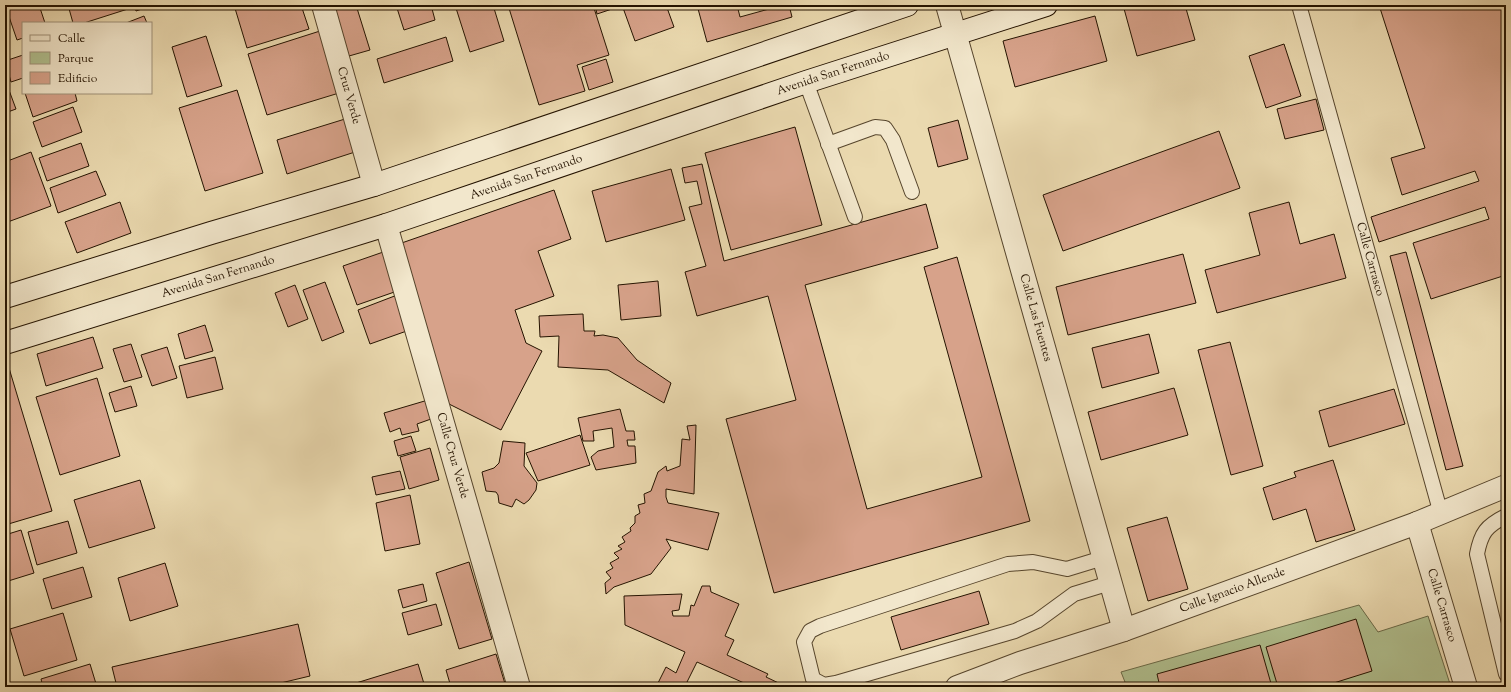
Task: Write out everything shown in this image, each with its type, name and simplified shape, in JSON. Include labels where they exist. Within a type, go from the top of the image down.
[{"type":"street","name":"Cruz Verde","points":[[323,5],[374,185]]},
{"type":"street","points":[[5,297],[211,233],[374,185],[907,5]]},
{"type":"street","name":"Calle Las Fuentes","points":[[947,5],[1124,630]]},
{"type":"street","name":"Avenida San Fernando","points":[[5,343],[386,225],[806,82],[1046,5]]},
{"type":"street","name":"Calle Cruz Verde","points":[[386,225],[519,687]]},
{"type":"street","name":"Calle Ignacio Allende","points":[[957,687],[1020,663],[1124,630],[1418,523],[1506,486]]},
{"type":"street","name":"Calle Carrasco","points":[[1418,523],[1466,687]]},
{"type":"lane","name":"Calle Carrasco","points":[[1299,5],[1441,514]]},
{"type":"lane","points":[[806,82],[855,217]]},
{"type":"lane","points":[[828,144],[875,128],[885,128],[893,140],[912,192]]},
{"type":"lane","points":[[1506,516],[1494,522],[1481,537],[1477,554],[1506,674]]},
{"type":"lane","points":[[1103,558],[1066,569],[1033,562],[1008,564],[820,626],[810,631],[804,642],[813,679],[824,685],[836,683],[1015,631],[1037,621],[1074,594],[1110,583]]},
{"type":"green space","points":[[1359,605],[1378,632],[1428,616],[1451,687],[1127,687],[1121,672]]},
{"type":"building","points":[[5,5],[39,5],[45,22],[22,22],[22,38],[17,40]]},
{"type":"building","points":[[68,5],[130,5],[131,8],[87,22],[73,22]]},
{"type":"building","points":[[134,5],[154,5],[136,11]]},
{"type":"building","points":[[234,5],[301,5],[309,29],[247,48]]},
{"type":"building","points":[[333,5],[356,5],[370,50],[349,56]]},
{"type":"building","points":[[396,5],[431,5],[435,20],[404,30]]},
{"type":"building","points":[[455,5],[493,5],[504,41],[470,52]]},
{"type":"building","points":[[508,5],[593,5],[609,55],[577,65],[585,91],[539,105]]},
{"type":"building","points":[[595,5],[611,5],[612,9],[597,14]]},
{"type":"building","points":[[622,5],[666,5],[674,27],[635,41]]},
{"type":"building","points":[[697,5],[737,5],[740,17],[769,9],[768,5],[789,5],[792,17],[707,42]]},
{"type":"building","points":[[1123,5],[1185,5],[1195,40],[1137,56]]},
{"type":"building","points":[[1379,5],[1506,5],[1506,275],[1431,299],[1413,243],[1489,219],[1485,207],[1379,242],[1371,217],[1479,181],[1475,171],[1402,195],[1391,158],[1425,148]]},
{"type":"building","points":[[144,16],[147,22],[129,22]]},
{"type":"building","points":[[1095,16],[1107,61],[1015,87],[1003,41]]},
{"type":"building","points":[[320,31],[339,93],[267,115],[248,54]]},
{"type":"building","points":[[206,36],[222,86],[187,97],[172,47]]},
{"type":"building","points":[[446,37],[453,61],[384,83],[377,59]]},
{"type":"building","points":[[1284,44],[1301,96],[1266,108],[1249,56]]},
{"type":"building","points":[[22,55],[22,78],[11,82],[5,61]]},
{"type":"building","points":[[606,59],[613,82],[589,90],[582,67]]},
{"type":"building","points":[[6,82],[16,109],[5,113],[5,83]]},
{"type":"building","points":[[237,90],[263,173],[205,191],[179,108]]},
{"type":"building","points":[[25,94],[75,94],[77,101],[33,117]]},
{"type":"building","points":[[1316,99],[1324,130],[1285,139],[1277,109]]},
{"type":"building","points":[[73,107],[82,132],[42,147],[33,122]]},
{"type":"building","points":[[345,119],[355,152],[287,174],[277,140]]},
{"type":"building","points":[[958,120],[968,159],[938,167],[928,128]]},
{"type":"building","points":[[795,127],[822,225],[731,250],[705,153]]},
{"type":"building","points":[[1219,131],[1240,188],[1063,251],[1043,195]]},
{"type":"building","points":[[81,143],[89,166],[47,181],[39,158]]},
{"type":"building","points":[[31,152],[51,206],[5,223],[5,162]]},
{"type":"building","points":[[702,164],[724,261],[926,204],[938,248],[805,285],[867,509],[982,477],[924,267],[957,257],[1030,521],[774,593],[726,419],[796,400],[768,296],[697,316],[685,272],[706,266],[689,207],[702,204],[697,181],[685,183],[682,168]]},
{"type":"building","points":[[671,169],[685,220],[606,242],[592,191]]},
{"type":"building","points":[[96,171],[106,195],[58,213],[50,188]]},
{"type":"building","points":[[554,190],[571,239],[538,251],[554,296],[515,310],[526,343],[542,351],[501,430],[447,403],[393,246]]},
{"type":"building","points":[[120,202],[131,233],[77,253],[65,222]]},
{"type":"building","points":[[1289,202],[1300,244],[1334,234],[1346,278],[1217,313],[1205,270],[1260,255],[1249,213]]},
{"type":"building","points":[[389,250],[403,289],[357,305],[343,266]]},
{"type":"building","points":[[1406,252],[1463,466],[1446,470],[1390,256]]},
{"type":"building","points":[[1183,254],[1196,303],[1068,335],[1056,287]]},
{"type":"building","points":[[658,281],[661,316],[621,320],[618,285]]},
{"type":"building","points":[[325,282],[344,332],[322,341],[303,290]]},
{"type":"building","points":[[295,285],[308,319],[288,327],[275,293]]},
{"type":"building","points":[[405,292],[418,327],[370,344],[358,310]]},
{"type":"building","points":[[583,314],[584,331],[595,331],[594,336],[603,335],[618,338],[637,360],[671,383],[664,403],[608,370],[558,367],[559,336],[540,337],[539,316]]},
{"type":"building","points":[[205,325],[213,351],[185,359],[178,334]]},
{"type":"building","points":[[1149,334],[1159,373],[1102,388],[1092,348]]},
{"type":"building","points":[[93,337],[103,368],[46,386],[37,354]]},
{"type":"building","points":[[1230,342],[1263,466],[1231,475],[1198,350]]},
{"type":"building","points":[[131,344],[142,377],[124,382],[113,349]]},
{"type":"building","points":[[167,347],[177,378],[152,386],[141,355]]},
{"type":"building","points":[[215,357],[223,389],[187,398],[179,366]]},
{"type":"building","points":[[5,358],[52,511],[5,525]]},
{"type":"building","points":[[97,378],[120,456],[60,475],[36,397]]},
{"type":"building","points":[[131,386],[137,406],[115,412],[109,393]]},
{"type":"building","points":[[1174,388],[1188,435],[1101,460],[1088,412]]},
{"type":"building","points":[[1394,389],[1405,424],[1329,447],[1319,411]]},
{"type":"building","points":[[428,400],[431,419],[417,424],[419,431],[402,435],[400,428],[390,432],[384,413]]},
{"type":"building","points":[[620,409],[626,431],[634,431],[635,440],[627,440],[628,446],[635,446],[636,463],[596,470],[591,457],[598,451],[614,447],[612,428],[593,431],[594,441],[583,441],[578,418]]},
{"type":"building","points":[[696,425],[694,494],[666,489],[666,497],[668,503],[719,513],[708,550],[666,539],[671,548],[651,574],[614,587],[606,594],[605,583],[611,578],[606,572],[613,568],[610,563],[619,558],[614,553],[622,549],[618,546],[625,542],[622,537],[631,531],[630,528],[635,523],[635,516],[640,513],[638,505],[645,503],[644,494],[651,491],[658,472],[666,466],[667,471],[680,466],[682,439],[690,440],[687,426]]},
{"type":"building","points":[[580,435],[590,465],[538,481],[526,453]]},
{"type":"building","points":[[411,436],[416,451],[398,456],[394,441]]},
{"type":"building","points":[[503,441],[525,443],[524,466],[537,483],[536,490],[529,500],[524,504],[516,499],[512,507],[499,503],[496,492],[486,491],[482,472],[494,468],[499,463]]},
{"type":"building","points":[[430,448],[439,480],[409,489],[400,457]]},
{"type":"building","points":[[1333,460],[1355,530],[1316,542],[1306,509],[1273,520],[1263,488],[1296,477],[1294,472]]},
{"type":"building","points":[[400,471],[405,489],[376,495],[372,477]]},
{"type":"building","points":[[140,480],[155,528],[89,548],[74,500]]},
{"type":"building","points":[[410,495],[420,544],[385,551],[376,503]]},
{"type":"building","points":[[1167,517],[1188,589],[1148,601],[1127,528]]},
{"type":"building","points":[[68,521],[77,553],[37,565],[28,532]]},
{"type":"building","points":[[21,530],[34,573],[5,582],[5,535]]},
{"type":"building","points":[[469,562],[492,639],[459,649],[436,573]]},
{"type":"building","points":[[165,563],[178,606],[130,621],[118,578]]},
{"type":"building","points":[[83,567],[92,597],[52,609],[43,579]]},
{"type":"building","points":[[423,584],[427,601],[403,608],[398,590]]},
{"type":"building","points":[[702,586],[710,586],[711,592],[739,604],[725,636],[734,640],[727,655],[768,674],[766,677],[787,687],[753,687],[697,662],[687,682],[697,687],[656,687],[666,667],[676,673],[685,652],[625,625],[624,596],[682,594],[679,610],[672,611],[673,616],[689,616],[691,605],[694,606]]},
{"type":"building","points":[[979,591],[989,624],[901,650],[891,617]]},
{"type":"building","points":[[436,604],[442,625],[408,635],[402,613]]},
{"type":"building","points":[[63,613],[77,660],[24,676],[10,629]]},
{"type":"building","points":[[1356,619],[1372,671],[1321,687],[1278,687],[1266,647]]},
{"type":"building","points":[[298,624],[310,676],[264,687],[117,687],[112,667]]},
{"type":"building","points":[[1260,645],[1272,687],[1160,687],[1157,674]]},
{"type":"building","points":[[496,654],[506,687],[451,687],[446,670]]},
{"type":"building","points":[[90,664],[97,687],[43,687],[41,679]]},
{"type":"building","points":[[418,664],[425,687],[343,687]]}]
